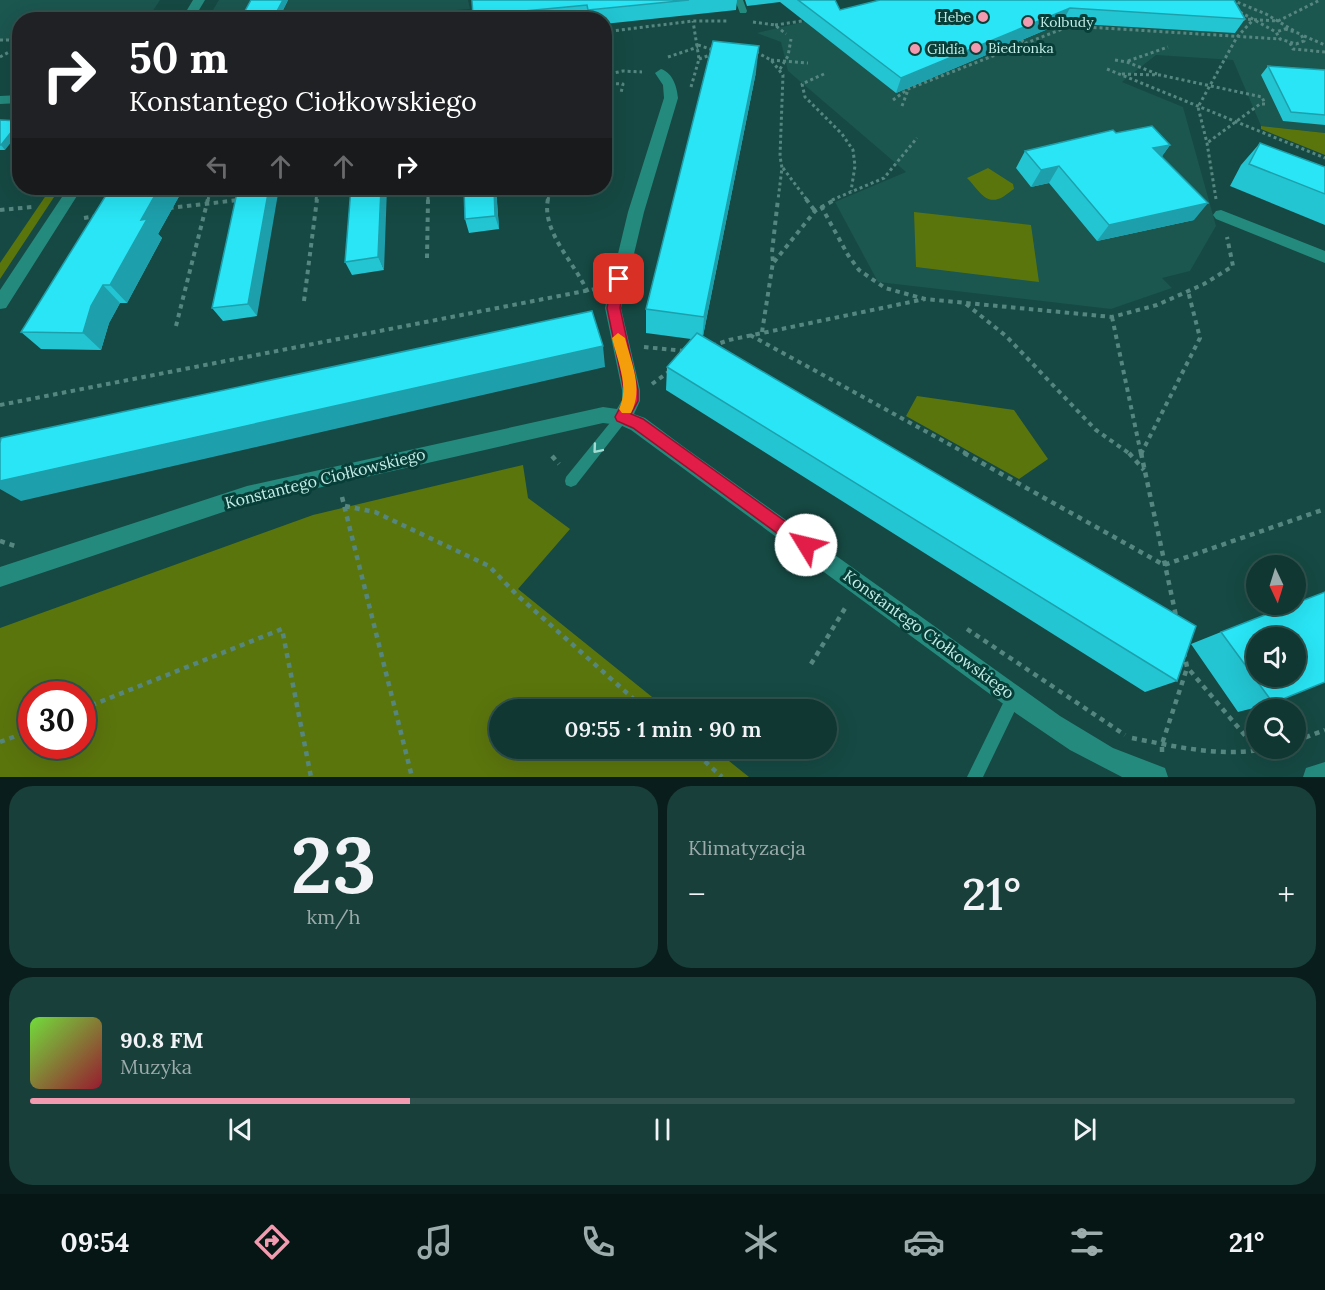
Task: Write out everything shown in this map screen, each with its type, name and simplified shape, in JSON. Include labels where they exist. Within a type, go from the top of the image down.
[{"type":"street","points":[[622,417],[631,401],[631,390],[614,308],[636,213],[671,98],[670,85],[663,66]]},
{"type":"street","points":[[0,303],[70,195]]},
{"type":"street","points":[[1221,214],[1325,257]]},
{"type":"street","name":"Konstantego Ciołkowskiego","points":[[0,577],[247,495],[603,415],[622,417],[638,424],[1014,696],[1090,748],[1144,776]]},
{"type":"street","points":[[1315,777],[1325,774]]},
{"type":"lane","points":[[739,0],[743,11]]},
{"type":"lane","points":[[571,481],[622,417]]},
{"type":"lane","points":[[975,777],[1014,696]]},
{"type":"path","points":[[1232,0],[1325,45]]},
{"type":"path","points":[[1232,18],[1278,21],[1320,0]]},
{"type":"path","points":[[1237,10],[1276,32],[1280,39]]},
{"type":"path","points":[[743,11],[748,21]]},
{"type":"path","points":[[612,31],[693,21],[748,21],[775,25],[818,19]]},
{"type":"path","points":[[1114,60],[1127,62],[1160,75],[1210,86],[1262,97],[1265,104],[1260,104],[1207,143],[1198,106],[1210,86],[1237,37],[1253,20]]},
{"type":"path","points":[[775,25],[786,34]]},
{"type":"path","points":[[893,99],[908,89],[1027,45],[1070,26],[1280,39],[1290,43],[1304,41],[1301,34]]},
{"type":"path","points":[[1276,32],[1282,29],[1296,32]]},
{"type":"path","points":[[780,69],[788,56],[791,39]]},
{"type":"path","points":[[1021,40],[1042,56]]},
{"type":"path","points":[[1290,43],[1293,49],[1325,52]]},
{"type":"path","points":[[663,66],[698,46],[723,52]]},
{"type":"path","points":[[1127,62],[1168,47]]},
{"type":"path","points":[[699,59],[718,52]]},
{"type":"path","points":[[754,52],[771,60],[783,75],[782,168],[772,252],[773,262],[762,333]]},
{"type":"path","points":[[771,60],[808,63]]},
{"type":"path","points":[[1107,69],[1325,158]]},
{"type":"path","points":[[612,74],[631,71]]},
{"type":"path","points":[[824,74],[802,84],[802,90],[853,151],[855,172],[851,192]]},
{"type":"path","points":[[1120,74],[1160,75]]},
{"type":"path","points":[[612,83],[623,84],[621,93]]},
{"type":"path","points":[[902,106],[908,96],[908,89]]},
{"type":"path","points":[[773,262],[815,211],[821,206],[884,178],[917,138]]},
{"type":"path","points":[[782,168],[815,211]]},
{"type":"path","points":[[176,327],[209,195]]},
{"type":"path","points":[[262,198],[283,195]]},
{"type":"path","points":[[304,301],[317,195]]},
{"type":"path","points":[[427,258],[428,195]]},
{"type":"path","points":[[0,405],[587,292],[580,275],[548,222],[546,202],[548,195]]},
{"type":"path","points":[[821,206],[848,255],[859,270],[885,288],[925,299],[1112,317],[1157,305],[1233,266],[1216,199]]},
{"type":"path","points":[[164,209],[240,200]]},
{"type":"path","points":[[0,210],[32,207]]},
{"type":"path","points":[[84,218],[105,215]]},
{"type":"path","points":[[1141,455],[1200,338],[1188,291]]},
{"type":"path","points":[[707,348],[750,335],[925,299]]},
{"type":"path","points":[[964,303],[1006,336],[1096,430],[1128,452],[1144,470]]},
{"type":"path","points":[[1112,317],[1177,622]]},
{"type":"path","points":[[750,335],[1164,565],[1325,509]]},
{"type":"path","points":[[635,346],[696,352]]},
{"type":"path","points":[[649,387],[677,366]]},
{"type":"path","points":[[336,474],[411,777]]},
{"type":"path","points":[[345,506],[375,512],[489,566],[517,595],[634,699]]},
{"type":"path","points":[[0,541],[24,549]]},
{"type":"path","points":[[811,664],[860,584]]},
{"type":"path","points":[[96,703],[282,629],[311,777]]},
{"type":"path","points":[[1182,644],[1187,667],[1246,737]]},
{"type":"path","points":[[1187,667],[1162,744],[1207,752],[1246,752]]},
{"type":"path","points":[[1306,737],[1325,730]]},
{"type":"path","points":[[0,742],[18,735]]},
{"type":"path","points":[[702,759],[722,777]]},
{"type":"shaded area","points":[[0,0],[160,0],[152,12],[12,12],[12,40],[0,41]]},
{"type":"shaded area","points":[[219,0],[468,0],[470,9],[429,12],[212,12]]},
{"type":"shaded area","points":[[895,0],[1325,0],[1325,133],[1261,126],[1233,60],[1156,55],[1122,82],[1183,107],[1216,226],[1190,271],[1162,278],[1172,288],[1111,309],[878,282],[835,202],[906,172],[788,71],[781,42],[757,33]]},
{"type":"green space","points":[[1261,126],[1325,133],[1325,155],[1261,129]]},
{"type":"green space","points":[[988,168],[1013,184],[1014,189],[998,199],[984,197],[967,178]]},
{"type":"green space","points":[[46,195],[55,195],[0,279],[0,263]]},
{"type":"green space","points":[[914,212],[1031,225],[1039,282],[916,267]]},
{"type":"green space","points":[[917,396],[1014,410],[1048,459],[1019,479],[906,416]]},
{"type":"green space","points":[[523,465],[528,498],[570,529],[518,589],[655,699],[489,699],[489,759],[726,759],[749,777],[0,777],[0,628],[313,515]]},
{"type":"building","points":[[251,0],[283,0],[277,11],[245,11]]},
{"type":"building","points":[[472,0],[689,0],[588,10],[587,5],[514,12],[473,12]]},
{"type":"building","name":"Gildia","points":[[798,0],[835,0],[840,10],[880,0],[1234,0],[1245,19],[1070,8],[901,78]]},
{"type":"building","points":[[713,41],[759,46],[704,317],[646,309]]},
{"type":"building","points":[[1268,66],[1325,70],[1325,115],[1291,112]]},
{"type":"building","points":[[0,120],[12,121],[12,131],[0,145]]},
{"type":"building","points":[[1152,126],[1170,145],[1153,148],[1208,203],[1109,225],[1059,166],[1041,170],[1025,151],[1113,130],[1116,133]]},
{"type":"building","points":[[1260,143],[1325,167],[1325,194],[1249,164]]},
{"type":"building","points":[[106,195],[155,195],[141,220],[147,219],[110,285],[103,285],[91,306],[83,333],[21,332]]},
{"type":"building","points":[[236,195],[268,195],[248,304],[212,308]]},
{"type":"building","points":[[350,195],[381,195],[378,257],[345,262]]},
{"type":"building","points":[[464,195],[494,195],[495,216],[465,219]]},
{"type":"building","points":[[592,311],[603,346],[0,481],[1,438]]},
{"type":"building","points":[[697,333],[1196,626],[1177,681],[667,367]]},
{"type":"building","points":[[1325,592],[1325,682],[1283,699],[1270,699],[1261,687],[1306,687],[1306,627],[1246,627],[1246,666],[1221,632],[1265,615],[1306,615],[1306,599]]},
{"type":"slow traffic","points":[[618,338],[631,390],[631,401],[626,409]]},
{"type":"place","name":"Hebe","points":[[983,17]]},
{"type":"place","name":"Kolbudy","points":[[1028,22]]},
{"type":"place","name":"Biedronka","points":[[976,48]]},
{"type":"place","name":"Gildia","points":[[915,49]]},
{"type":"route","points":[[619,279],[614,308],[631,390],[631,401],[622,417],[638,424],[806,545]]}]
